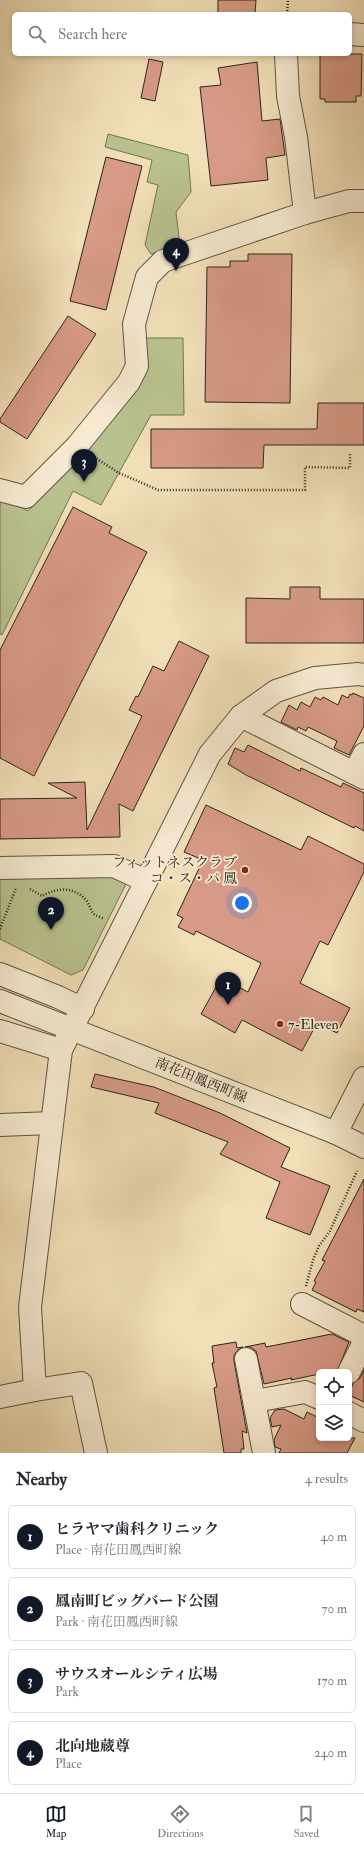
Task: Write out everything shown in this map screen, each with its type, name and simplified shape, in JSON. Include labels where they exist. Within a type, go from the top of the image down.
[{"type":"street","points":[[352,34],[364,35]]},
{"type":"street","points":[[286,56],[288,96],[296,137],[305,213]]},
{"type":"street","points":[[0,490],[26,497],[77,446],[129,382],[137,366],[134,324],[147,277],[163,261],[305,213],[349,201],[364,201]]},
{"type":"street","points":[[35,1390],[30,1306],[61,1050],[210,754],[240,716],[276,691],[315,678],[358,674],[364,675]]},
{"type":"street","points":[[240,716],[359,776],[364,754]]},
{"type":"street","points":[[0,868],[114,866],[146,881]]},
{"type":"street","points":[[0,974],[58,997],[82,1009]]},
{"type":"street","name":"南花田鳳西町線","points":[[0,1001],[336,1133],[364,1147]]},
{"type":"street","points":[[0,1031],[61,1050]]},
{"type":"street","points":[[336,1133],[364,1078]]},
{"type":"street","points":[[0,1125],[52,1123]]},
{"type":"street","points":[[302,1304],[364,1336]]},
{"type":"street","points":[[350,1369],[364,1342]]},
{"type":"street","points":[[246,1359],[264,1453]]},
{"type":"street","points":[[0,1397],[81,1383],[96,1453]]},
{"type":"street","points":[[255,1401],[305,1392],[316,1397]]},
{"type":"street","points":[[352,1415],[364,1421]]},
{"type":"path","points":[[288,0],[288,12]]},
{"type":"path","points":[[77,446],[119,473],[158,490],[304,490],[304,467],[350,468],[350,453]]},
{"type":"path","points":[[0,929],[16,885],[22,887]]},
{"type":"path","points":[[27,888],[33,889],[42,896],[52,890],[65,889],[77,892],[84,898],[93,914],[108,921]]},
{"type":"path","points":[[302,1304],[313,1260],[319,1246],[330,1231],[358,1171]]},
{"type":"green space","points":[[108,134],[188,155],[191,192],[176,212],[180,246],[151,254],[145,245],[158,185],[147,182],[152,160],[105,147]]},
{"type":"green space","points":[[145,338],[183,338],[184,415],[151,415],[101,505],[73,491],[2,635],[0,634],[0,500],[7,500],[28,511],[82,450]]},
{"type":"green space","points":[[110,877],[126,884],[83,970],[71,975],[0,939],[0,878]]},
{"type":"building","points":[[218,0],[256,0],[255,12],[218,12]]},
{"type":"building","points":[[352,54],[362,54],[361,96],[356,96],[356,102],[325,102],[325,99],[320,99],[320,56],[352,56]]},
{"type":"building","points":[[149,59],[163,62],[155,101],[141,98]]},
{"type":"building","points":[[257,62],[262,121],[280,119],[285,155],[266,158],[268,180],[211,186],[200,87],[221,85],[218,68]]},
{"type":"building","points":[[106,157],[142,166],[106,310],[70,301]]},
{"type":"building","points":[[248,254],[292,254],[290,403],[205,402],[207,267],[230,267],[230,261],[248,261]]},
{"type":"building","points":[[68,316],[96,334],[27,439],[0,422],[0,419]]},
{"type":"building","points":[[318,403],[364,403],[364,445],[264,445],[263,468],[151,468],[151,429],[317,429]]},
{"type":"building","points":[[73,507],[112,527],[109,533],[147,552],[34,776],[0,758],[0,650]]},
{"type":"building","points":[[290,587],[320,587],[320,599],[364,599],[364,643],[246,643],[246,598],[290,599]]},
{"type":"building","points":[[179,641],[209,656],[133,811],[119,804],[120,837],[0,839],[0,799],[77,798],[48,783],[85,782],[87,830],[142,716],[129,710],[136,696],[138,697],[153,666],[164,671]]},
{"type":"building","points":[[353,693],[364,698],[364,726],[349,755],[334,748],[337,741],[308,727],[306,731],[298,727],[297,730],[281,722],[289,705],[297,710],[301,702],[310,707],[315,697],[321,700],[323,697],[338,705],[342,695],[348,698],[350,694],[352,695]]},
{"type":"building","points":[[248,745],[300,771],[301,768],[341,787],[343,783],[364,793],[364,831],[355,826],[354,828],[246,775],[228,764],[235,748],[244,752]]},
{"type":"building","points":[[206,805],[301,850],[308,836],[364,864],[364,872],[328,945],[320,941],[300,983],[350,1008],[337,1033],[317,1023],[302,1051],[242,1020],[235,1033],[201,1014],[221,978],[248,992],[261,963],[196,931],[194,935],[178,927],[183,918],[177,915],[203,860],[184,852]]},
{"type":"building","points":[[95,1074],[154,1087],[220,1113],[290,1148],[281,1167],[330,1186],[310,1235],[266,1218],[280,1182],[220,1154],[228,1142],[155,1113],[159,1103],[91,1087]]},
{"type":"building","points":[[364,1179],[364,1312],[357,1309],[356,1312],[312,1290],[316,1282],[314,1281],[325,1261],[322,1260]]},
{"type":"building","points":[[332,1334],[349,1342],[338,1369],[316,1369],[316,1375],[264,1384],[256,1351],[250,1347],[245,1347],[265,1343],[266,1347]]},
{"type":"building","points":[[236,1342],[237,1348],[243,1347],[234,1355],[234,1361],[247,1433],[242,1431],[244,1449],[241,1449],[241,1453],[224,1453],[214,1388],[217,1387],[212,1363],[214,1363],[212,1346]]},
{"type":"building","points":[[364,1370],[364,1402],[352,1396],[353,1383],[360,1378]]},
{"type":"building","points":[[284,1409],[304,1419],[307,1412],[316,1416],[316,1441],[352,1441],[352,1438],[355,1438],[347,1453],[279,1453],[281,1449],[275,1447],[274,1440],[281,1425],[272,1427],[270,1418],[275,1410]]},
{"type":"place","name":"北向地蔵尊","points":[[176,271]]},
{"type":"place","name":"サウスオールシティ広場","points":[[84,482]]},
{"type":"place","name":"フィットネスクラブ コ・ス・パ 鳳","points":[[245,870]]},
{"type":"place","name":"鳳南町ビッグバード公園","points":[[51,930]]},
{"type":"place","name":"ヒラヤマ歯科クリニック","points":[[228,1005]]},
{"type":"place","name":"7-Eleven","points":[[280,1024]]}]
